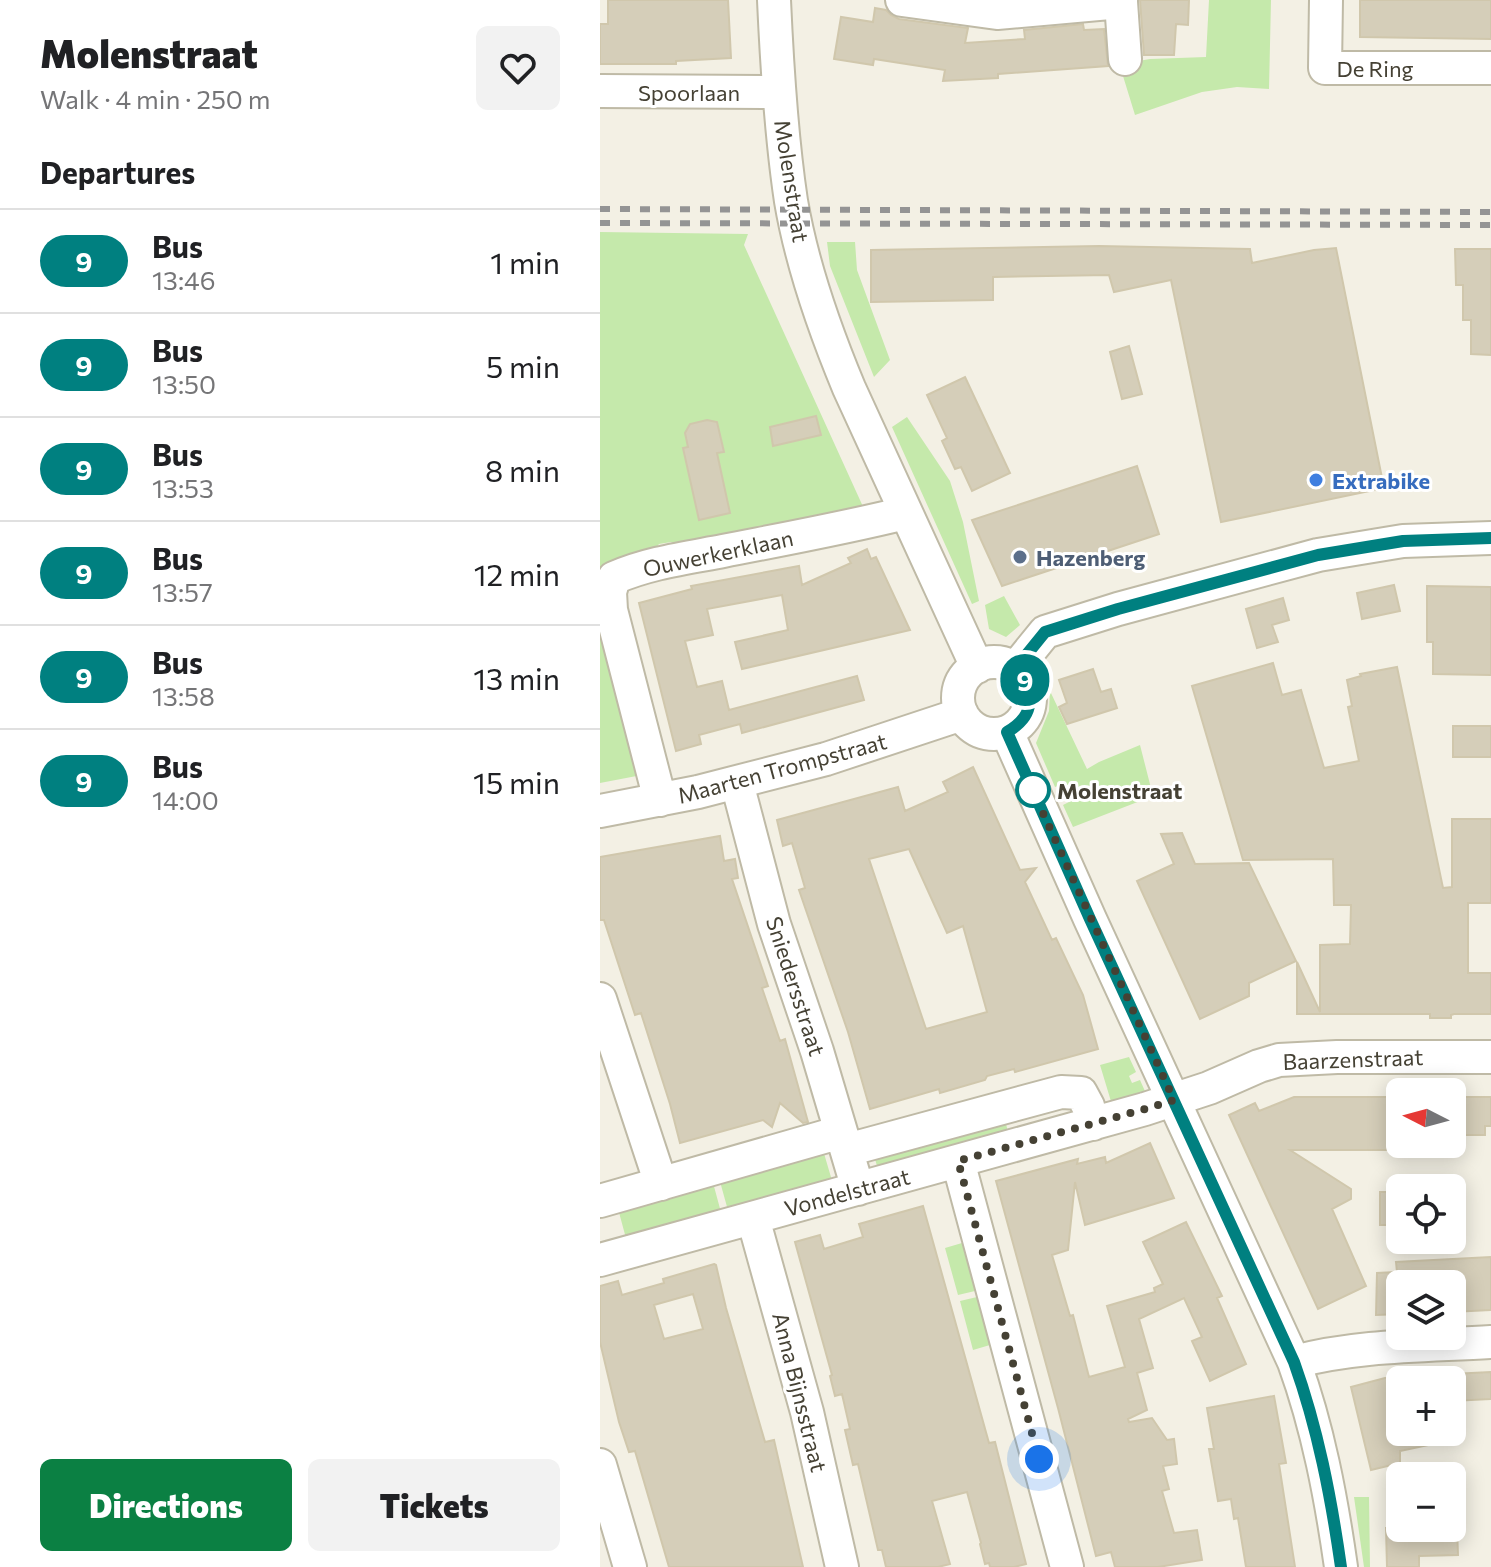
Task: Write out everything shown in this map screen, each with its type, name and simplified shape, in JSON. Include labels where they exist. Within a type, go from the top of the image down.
[{"type":"street","name":"Molenstraat","points":[[774,0],[779,92],[791,200],[811,286],[849,388],[977,667]]},
{"type":"street","points":[[902,0],[997,13],[1121,1],[1125,59]]},
{"type":"street","name":"De Ring","points":[[1326,0],[1325,68],[1491,68]]},
{"type":"street","name":"Spoorlaan","points":[[600,91],[779,92]]},
{"type":"street","name":"Ouwerkerklaan","points":[[660,800],[611,610],[610,592],[614,578],[669,561],[905,513]]},
{"type":"street","points":[[1015,669],[1045,632],[1118,609],[1318,555],[1403,541],[1491,538]]},
{"type":"street","points":[[989,663],[1000,663],[1015,669],[1026,681],[1030,693],[1026,716],[1007,732],[988,734],[978,731],[962,714],[959,693],[963,682],[969,672],[989,663]]},
{"type":"street","name":"Maarten Trompstraat","points":[[600,811],[737,783],[854,751],[962,714]]},
{"type":"street","points":[[1007,732],[1294,1362],[1324,1463],[1341,1567]]},
{"type":"street","name":"Sniedersstraat","points":[[737,783],[774,924],[817,1051],[858,1189]]},
{"type":"street","points":[[600,999],[661,1184]]},
{"type":"street","name":"Baarzenstraat","points":[[1174,1100],[1279,1060],[1491,1057]]},
{"type":"street","name":"Vondelstraat","points":[[600,1201],[661,1184],[1061,1092],[1081,1093],[1093,1124]]},
{"type":"street","name":"Vondelstraat","points":[[600,1260],[1174,1100]]},
{"type":"street","points":[[958,1161],[1067,1567]]},
{"type":"street","name":"Anna Bijnsstraat","points":[[753,1218],[807,1412],[842,1567]]},
{"type":"street","points":[[1294,1362],[1359,1350],[1491,1342]]},
{"type":"street","points":[[600,1465],[630,1567]]},
{"type":"green space","points":[[1209,0],[1271,0],[1269,89],[1237,87],[1202,92],[1135,115],[1123,76],[1127,63],[1206,57]]},
{"type":"green space","points":[[600,232],[748,234],[744,245],[865,511],[679,547],[671,542],[659,544],[654,551],[617,568],[600,619]]},
{"type":"green space","points":[[827,242],[855,242],[857,270],[890,360],[874,377],[830,266]]},
{"type":"green space","points":[[907,417],[950,481],[963,522],[979,601],[972,604],[892,427]]},
{"type":"green space","points":[[1004,596],[1020,625],[1006,637],[989,629],[985,605]]},
{"type":"green space","points":[[600,630],[647,774],[600,783]]},
{"type":"green space","points":[[1050,691],[1087,769],[1140,745],[1153,796],[1073,827],[1063,805],[1071,801],[1068,794],[1062,796],[1058,786],[1055,787],[1036,743],[1049,711]]},
{"type":"green space","points":[[1129,1057],[1136,1072],[1129,1076],[1132,1083],[1140,1080],[1148,1098],[1113,1108],[1100,1065]]},
{"type":"green space","points":[[1004,1116],[1009,1136],[879,1172],[873,1153]]},
{"type":"green space","points":[[823,1150],[833,1184],[729,1214],[719,1178]]},
{"type":"green space","points":[[712,1179],[722,1216],[627,1242],[617,1205]]},
{"type":"green space","points":[[962,1243],[975,1291],[958,1295],[945,1248]]},
{"type":"green space","points":[[977,1297],[990,1345],[973,1350],[960,1301]]},
{"type":"green space","points":[[1354,1497],[1369,1497],[1370,1567],[1364,1567]]},
{"type":"building","points":[[608,0],[728,0],[731,58],[676,61],[676,64],[600,64],[600,24],[608,24]]},
{"type":"building","points":[[1140,0],[1189,0],[1188,25],[1176,24],[1174,55],[1144,55]]},
{"type":"building","points":[[1360,0],[1491,0],[1491,39],[1360,37]]},
{"type":"building","points":[[875,8],[886,10],[899,19],[968,28],[965,43],[1025,39],[1024,30],[1083,24],[1084,30],[1104,29],[1108,66],[943,81],[945,70],[874,59],[873,65],[834,59],[841,17],[873,22]]},
{"type":"building","points":[[1099,246],[1250,249],[1252,263],[1336,248],[1384,488],[1221,522],[1171,280],[1114,292],[1109,275],[993,277],[993,300],[871,302],[871,250]]},
{"type":"building","points":[[1455,249],[1491,249],[1491,355],[1471,354],[1471,320],[1463,320],[1463,285],[1456,285]]},
{"type":"building","points":[[1129,346],[1142,394],[1122,399],[1110,352]]},
{"type":"building","points":[[965,377],[1010,473],[972,491],[961,467],[955,469],[942,441],[947,438],[927,395]]},
{"type":"building","points":[[816,416],[821,435],[773,446],[770,427]]},
{"type":"building","points":[[707,420],[717,422],[724,452],[717,453],[730,513],[699,520],[683,448],[688,447],[685,433],[690,424]]},
{"type":"building","points":[[1137,466],[1159,534],[1002,586],[972,520]]},
{"type":"building","points":[[867,549],[871,559],[876,557],[910,630],[742,669],[735,642],[788,630],[782,595],[707,609],[713,635],[685,641],[697,687],[722,681],[729,710],[857,676],[864,700],[742,733],[740,724],[699,735],[701,744],[676,751],[639,603],[692,589],[691,586],[799,566],[802,585],[851,563],[848,558]]},
{"type":"building","points":[[1394,585],[1400,611],[1362,619],[1357,593]]},
{"type":"building","points":[[1427,586],[1491,587],[1491,675],[1433,674],[1433,642],[1427,642]]},
{"type":"building","points":[[1283,598],[1289,620],[1272,625],[1278,642],[1257,648],[1246,609]]},
{"type":"building","points":[[1273,663],[1282,695],[1301,690],[1324,768],[1359,761],[1348,707],[1352,706],[1347,680],[1360,674],[1397,667],[1443,888],[1452,887],[1452,819],[1491,819],[1491,903],[1468,903],[1468,973],[1491,973],[1491,1014],[1454,1014],[1451,1018],[1430,1018],[1430,1014],[1297,1014],[1297,962],[1320,1012],[1320,945],[1350,944],[1351,905],[1334,905],[1333,859],[1243,860],[1192,686]]},
{"type":"building","points":[[1093,669],[1101,692],[1111,689],[1117,708],[1067,724],[1059,707],[1067,703],[1059,680]]},
{"type":"building","points":[[1453,726],[1491,726],[1491,757],[1453,757]]},
{"type":"building","points":[[973,767],[1020,870],[1036,868],[1025,882],[1052,940],[1056,938],[1083,995],[1098,1049],[870,1109],[848,1032],[799,890],[805,888],[792,843],[783,846],[777,820],[898,787],[905,811],[948,792],[943,782]],"holes":[[[909,849],[947,933],[963,926],[987,1012],[926,1029],[869,859]]]},
{"type":"building","points":[[1182,833],[1195,864],[1249,863],[1296,961],[1249,983],[1249,996],[1200,1019],[1137,881],[1174,864],[1161,834]]},
{"type":"building","points":[[720,836],[724,861],[735,859],[738,878],[732,879],[768,986],[762,988],[780,1041],[785,1039],[808,1122],[803,1123],[780,1103],[772,1127],[763,1120],[680,1143],[641,1013],[635,1015],[604,920],[600,920],[600,857]]},
{"type":"building","points":[[1294,1097],[1386,1097],[1386,1150],[1290,1150],[1351,1189],[1351,1199],[1332,1209],[1366,1286],[1318,1309],[1229,1115],[1255,1103],[1259,1111]]},
{"type":"building","points":[[1466,1097],[1491,1097],[1491,1126],[1485,1126],[1485,1135],[1466,1135]]},
{"type":"building","points":[[1150,1143],[1174,1198],[1085,1225],[1075,1182],[1068,1250],[1052,1255],[1070,1316],[1073,1315],[1089,1377],[1125,1367],[1107,1306],[1155,1292],[1154,1288],[1163,1284],[1143,1242],[1186,1222],[1222,1296],[1217,1298],[1246,1364],[1210,1381],[1192,1341],[1202,1337],[1184,1298],[1139,1319],[1153,1368],[1137,1373],[1147,1410],[1128,1419],[1129,1422],[1152,1418],[1167,1440],[1174,1439],[1177,1464],[1163,1466],[1169,1489],[1162,1491],[1174,1533],[1197,1530],[1202,1560],[1158,1567],[1115,1567],[1111,1552],[1096,1556],[996,1181],[1078,1159],[1077,1164],[1105,1157],[1106,1163]]},
{"type":"building","points":[[1380,1192],[1386,1192],[1386,1225],[1380,1225]]},
{"type":"building","points":[[923,1206],[989,1443],[995,1442],[1026,1564],[990,1567],[989,1563],[985,1564],[967,1492],[932,1501],[950,1564],[938,1567],[886,1567],[882,1550],[878,1550],[858,1464],[853,1465],[845,1430],[850,1429],[842,1394],[835,1396],[795,1242],[820,1235],[824,1249],[863,1237],[859,1224]]},
{"type":"building","points":[[1491,1257],[1491,1310],[1466,1311],[1466,1270],[1397,1270],[1396,1262]]},
{"type":"building","points":[[716,1265],[765,1442],[774,1440],[803,1567],[669,1567],[635,1451],[629,1452],[619,1422],[600,1342],[600,1286],[618,1281],[622,1295],[664,1283],[663,1279]],"holes":[[[693,1294],[703,1329],[664,1339],[654,1305]]]},
{"type":"building","points":[[1377,1273],[1386,1273],[1386,1315],[1376,1315]]},
{"type":"building","points":[[1491,1372],[1491,1399],[1466,1400],[1466,1373]]},
{"type":"building","points":[[1385,1378],[1386,1446],[1424,1446],[1400,1451],[1400,1462],[1386,1462],[1386,1466],[1371,1470],[1351,1387]]},
{"type":"building","points":[[1274,1396],[1286,1463],[1279,1464],[1295,1567],[1246,1567],[1238,1518],[1234,1519],[1231,1499],[1218,1501],[1209,1449],[1214,1449],[1207,1408]]},
{"type":"building","points":[[1386,1542],[1458,1542],[1458,1555],[1419,1556],[1419,1567],[1387,1567]]},
{"type":"railway","points":[[600,209],[1491,212]]},
{"type":"railway","points":[[600,223],[1491,225]]},
{"type":"bus line","name":"9","points":[[1341,1567],[1324,1463],[1294,1362],[1007,732],[1026,716],[1030,704],[1026,681],[1015,669],[1050,629],[1118,609],[1318,555],[1403,541],[1491,538]]},
{"type":"place","name":"Extrabike","points":[[1316,480]]},
{"type":"place","name":"Hazenberg","points":[[1020,557]]},
{"type":"place","name":"Molenstraat","points":[[1033,790]]},
{"type":"route","points":[[1033,790],[1174,1100],[958,1161],[1039,1459]]}]
